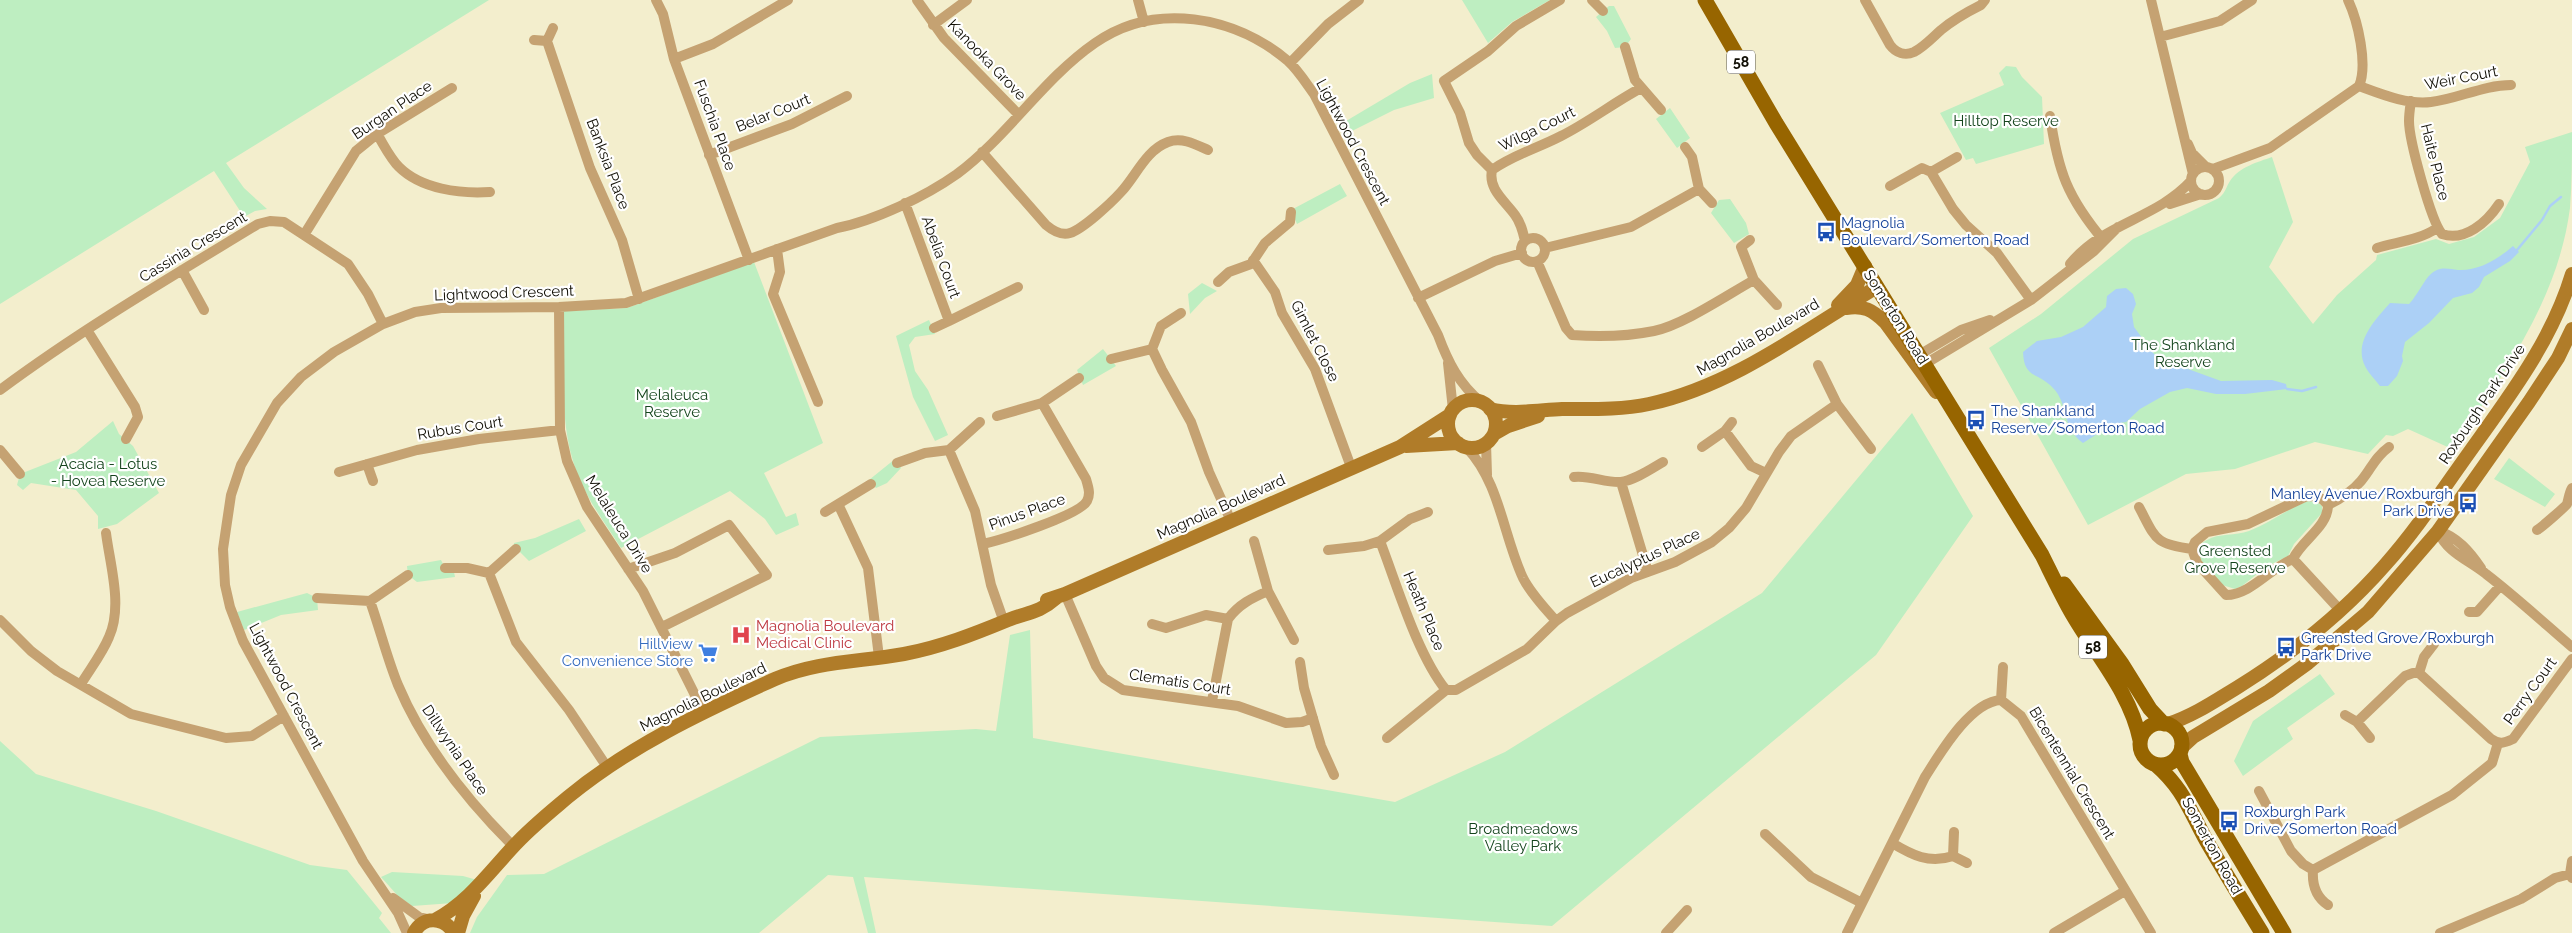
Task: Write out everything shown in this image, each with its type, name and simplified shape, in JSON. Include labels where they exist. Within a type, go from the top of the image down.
[{"type":"main road","name":"Somerton Road","points":[[1706,0],[1776,123],[2042,555],[2070,610],[2125,698],[2135,717],[2140,740]]},
{"type":"main road","name":"Somerton Road","points":[[2042,555],[2122,664],[2150,709],[2166,724]]},
{"type":"main road","points":[[2140,740],[2152,725],[2166,724]]},
{"type":"main road","name":"58","points":[[2166,724],[2177,731],[2180,751]]},
{"type":"main road","name":"58","points":[[2140,740],[2144,758],[2155,764]]},
{"type":"main road","name":"Somerton Road","points":[[2180,751],[2284,933]]},
{"type":"main road","points":[[2155,764],[2172,762],[2180,751]]},
{"type":"main road","name":"Somerton Road","points":[[2155,764],[2171,778],[2180,791],[2262,933]]},
{"type":"street","name":"Fuschia Place","points":[[656,0],[663,14],[674,58],[749,260]]},
{"type":"street","points":[[674,58],[713,44],[788,0]]},
{"type":"street","name":"Kanooka Grove","points":[[918,0],[933,25],[1019,115]]},
{"type":"street","points":[[933,25],[967,0]]},
{"type":"street","points":[[1138,0],[1144,22]]},
{"type":"street","points":[[1290,63],[1328,24],[1359,0]]},
{"type":"street","points":[[1492,170],[1477,155],[1470,144],[1460,113],[1444,81],[1488,51],[1516,26],[1560,0]]},
{"type":"street","points":[[1592,0],[1603,11]]},
{"type":"street","points":[[1865,0],[1890,46],[1895,51],[1904,54],[1913,52],[1974,5],[1981,5],[1985,0]]},
{"type":"street","points":[[2152,0],[2183,134],[2193,188],[2201,194]]},
{"type":"street","points":[[2160,37],[2220,21],[2252,0]]},
{"type":"street","points":[[1922,360],[2031,300],[2062,275],[2076,256],[2118,228],[2178,196],[2200,168],[2210,168],[2243,160],[2270,148],[2359,86],[2362,79],[2361,44],[2348,0]]},
{"type":"street","name":"Lightwood Crescent","points":[[407,933],[383,889],[363,861],[243,641],[230,607],[225,585],[223,549],[231,494],[241,465],[277,403],[316,365],[383,324],[415,312],[441,308],[559,307],[626,303],[837,228],[872,211],[902,204],[957,174],[1094,43],[1144,22],[1159,19],[1194,18],[1219,23],[1262,41],[1290,63],[1314,94],[1438,336],[1448,360],[1464,386],[1486,405]]},
{"type":"street","points":[[534,40],[547,41],[553,28]]},
{"type":"street","name":"Banksia Place","points":[[547,41],[590,168],[622,240],[639,299]]},
{"type":"street","points":[[1625,47],[1635,80],[1661,110]]},
{"type":"street","name":"Weir Court","points":[[2359,86],[2411,102],[2430,102],[2486,88],[2511,85]]},
{"type":"street","name":"Burgan Place","points":[[304,235],[356,151],[377,134],[452,88]]},
{"type":"street","name":"Wilga Court","points":[[1526,241],[1522,228],[1515,216],[1494,189],[1490,179],[1492,170],[1529,149],[1560,137],[1614,102],[1641,88]]},
{"type":"street","name":"Belar Court","points":[[709,155],[792,124],[847,96]]},
{"type":"street","name":"Haite Place","points":[[2411,102],[2408,120],[2411,137],[2437,228]]},
{"type":"street","points":[[2050,116],[2056,159],[2065,183],[2078,207],[2102,239]]},
{"type":"street","points":[[377,134],[397,165],[419,181],[447,190],[473,193],[490,192]]},
{"type":"street","points":[[2183,134],[2192,153],[2219,177],[2219,183]]},
{"type":"street","points":[[982,152],[1046,224],[1055,232],[1069,234],[1081,227],[1120,193],[1154,149],[1169,142],[1186,140],[1208,150]]},
{"type":"street","points":[[1685,147],[1692,157],[1699,189],[1712,203]]},
{"type":"street","points":[[1931,172],[1957,156]]},
{"type":"street","points":[[2160,207],[2215,191],[2229,170],[2243,160]]},
{"type":"street","points":[[1890,186],[1922,168],[1931,172],[1958,214],[1997,254],[2031,300]]},
{"type":"street","points":[[1545,248],[1631,227],[1699,189]]},
{"type":"street","name":"Abelia Court","points":[[902,204],[949,321]]},
{"type":"street","points":[[2377,248],[2413,237],[2421,237],[2437,228],[2442,234],[2450,237],[2473,230],[2491,216],[2498,204]]},
{"type":"street","points":[[1218,282],[1229,272],[1251,264],[1265,243],[1290,222],[1291,212]]},
{"type":"street","name":"Cassinia Crescent","points":[[0,390],[45,356],[258,224],[270,220],[284,222],[348,264],[368,294],[383,324]]},
{"type":"street","points":[[1522,253],[1526,241],[1537,239],[1545,248]]},
{"type":"street","points":[[1750,240],[1741,247],[1754,280],[1778,305]]},
{"type":"street","points":[[1522,253],[1529,261],[1537,261],[1543,256],[1545,248]]},
{"type":"street","points":[[777,249],[780,272],[773,294],[818,402]]},
{"type":"street","points":[[1418,298],[1495,260],[1522,253]]},
{"type":"street","name":"Gimlet Close","points":[[1254,260],[1275,292],[1282,313],[1315,369],[1351,467]]},
{"type":"street","points":[[1537,261],[1566,328],[1572,335],[1587,336],[1655,331],[1679,321],[1754,280]]},
{"type":"street","points":[[1821,321],[1857,285],[1864,266]]},
{"type":"street","points":[[182,270],[204,310]]},
{"type":"street","name":"Roxburgh Park Drive","points":[[2166,724],[2190,716],[2259,674],[2340,610],[2385,566],[2422,519],[2537,355],[2562,305],[2572,274]]},
{"type":"street","name":"Magnolia Boulevard","points":[[1486,405],[1504,411],[1647,405],[1701,389],[1725,378],[1877,286]]},
{"type":"street","name":"Abelia Court","points":[[934,328],[1018,287]]},
{"type":"street","name":"Melaleuca Drive","points":[[559,307],[560,430],[567,461],[578,490],[643,591],[704,713]]},
{"type":"street","points":[[1842,308],[1864,307],[1875,313],[1885,322],[1916,368],[1956,415]]},
{"type":"street","points":[[1181,313],[1161,326],[1152,349],[1191,422],[1209,472],[1231,521]]},
{"type":"street","points":[[2180,751],[2193,737],[2285,680],[2354,624],[2404,573],[2440,534],[2558,358],[2572,329]]},
{"type":"street","points":[[87,330],[135,408],[138,417],[126,439]]},
{"type":"street","points":[[1111,359],[1152,349]]},
{"type":"street","name":"Lightwood Crescent","points":[[1448,360],[1451,412]]},
{"type":"street","points":[[1818,365],[1837,404],[1871,449]]},
{"type":"street","points":[[997,416],[1042,403],[1079,378]]},
{"type":"street","points":[[1488,478],[1490,438],[1496,421],[1486,405],[1466,401],[1451,412],[1449,430],[1488,478],[1523,578],[1533,594],[1556,620]]},
{"type":"street","name":"Pinus Place","points":[[983,544],[1016,535],[1078,510],[1086,503],[1090,493],[1086,479],[1042,403]]},
{"type":"street","name":"Eucalyptus Place","points":[[1387,738],[1446,690],[1456,690],[1527,649],[1556,620],[1631,578],[1695,553],[1724,533],[1746,508],[1766,473],[1791,436],[1837,404]]},
{"type":"street","name":"Magnolia Boulevard","points":[[1490,438],[1527,418],[1560,410]]},
{"type":"street","name":"Magnolia Boulevard","points":[[414,933],[419,925],[434,920],[454,908],[480,884],[513,846],[568,797],[607,767],[670,729],[742,694],[800,670],[829,662],[929,649],[1009,620],[1044,600],[1060,596],[1400,447],[1451,412]]},
{"type":"street","points":[[897,463],[925,453],[949,450],[980,422]]},
{"type":"street","points":[[1702,447],[1725,431],[1732,422]]},
{"type":"street","name":"Rubus Court","points":[[339,472],[426,448],[479,439],[560,430]]},
{"type":"street","points":[[1725,431],[1751,466],[1766,473]]},
{"type":"street","points":[[1462,445],[1474,448],[1490,438]]},
{"type":"street","name":"Magnolia Boulevard","points":[[1400,447],[1462,445]]},
{"type":"street","points":[[2328,505],[2352,491],[2362,480],[2375,458],[2389,447]]},
{"type":"street","points":[[0,450],[20,474]]},
{"type":"street","points":[[949,450],[975,511],[991,585],[1009,620]]},
{"type":"street","points":[[1574,477],[1587,476],[1621,482],[1644,473],[1663,462]]},
{"type":"street","points":[[367,464],[373,481]]},
{"type":"street","points":[[1621,482],[1648,572]]},
{"type":"street","points":[[824,512],[839,506],[871,484]]},
{"type":"street","points":[[2537,530],[2548,524],[2555,513],[2569,507],[2572,488]]},
{"type":"street","points":[[2317,496],[2328,505],[2326,518],[2299,547],[2293,559],[2284,562],[2239,592],[2226,594],[2197,563],[2192,549],[2195,542],[2207,532],[2248,524],[2300,499],[2317,496]]},
{"type":"street","points":[[839,506],[868,568],[879,657]]},
{"type":"street","points":[[2139,507],[2155,536],[2161,542],[2170,547],[2192,549]]},
{"type":"street","points":[[1328,550],[1364,546],[1380,541],[1410,519],[1428,512]]},
{"type":"street","points":[[2422,519],[2440,534],[2463,560],[2485,573],[2572,647]]},
{"type":"street","points":[[628,569],[675,553],[729,525],[767,575],[662,627]]},
{"type":"street","points":[[81,684],[109,637],[114,621],[116,606],[106,532]]},
{"type":"street","points":[[1254,541],[1268,591],[1294,640]]},
{"type":"street","name":"Heath Place","points":[[1380,541],[1407,613],[1436,678],[1446,690]]},
{"type":"street","points":[[488,573],[516,549]]},
{"type":"street","points":[[2293,559],[2354,624]]},
{"type":"street","points":[[445,568],[467,568],[488,573]]},
{"type":"street","points":[[488,573],[516,642],[569,710],[607,767]]},
{"type":"street","points":[[317,598],[370,601],[408,575]]},
{"type":"street","points":[[2469,612],[2477,612],[2500,586]]},
{"type":"street","points":[[1212,701],[1228,619],[1236,608],[1247,600],[1268,591]]},
{"type":"street","name":"Clematis Court","points":[[1060,596],[1104,678],[1123,690],[1212,701],[1271,716],[1286,722],[1302,722],[1313,718]]},
{"type":"street","name":"Dillwynia Place","points":[[370,601],[398,684],[423,733],[450,775],[478,811],[513,846]]},
{"type":"street","points":[[1152,624],[1166,628],[1206,615],[1228,619]]},
{"type":"street","points":[[0,620],[31,651],[131,714],[226,738],[252,736],[284,716]]},
{"type":"street","points":[[2357,722],[2406,676],[2419,673],[2424,657],[2434,644]]},
{"type":"street","name":"Perry Court","points":[[2419,673],[2498,743],[2513,739],[2572,659]]},
{"type":"street","points":[[1300,662],[1304,688],[1321,746],[1334,775]]},
{"type":"street","points":[[1847,933],[1925,777],[1954,735],[1980,707],[1992,700],[2001,700],[2003,667]]},
{"type":"street","name":"Bicentennial Crescent","points":[[2001,700],[2021,716],[2150,933]]},
{"type":"street","points":[[2344,715],[2357,722],[2370,738]]},
{"type":"street","points":[[2313,870],[2452,795],[2492,763],[2498,743]]},
{"type":"street","points":[[2259,791],[2291,850],[2303,864],[2313,870]]},
{"type":"street","points":[[1953,856],[1954,832]]},
{"type":"street","points":[[1765,834],[1811,877],[1862,903]]},
{"type":"street","points":[[1892,843],[1912,856],[1926,859],[1943,859],[1953,856],[1967,863]]},
{"type":"street","points":[[2440,933],[2520,899],[2555,878],[2571,876],[2572,861]]},
{"type":"street","points":[[2313,870],[2315,889],[2322,901],[2328,905]]},
{"type":"street","name":"Magnolia Boulevard","points":[[458,933],[463,916],[480,884]]},
{"type":"street","name":"Lightwood Crescent","points":[[383,889],[404,908],[419,917],[434,920]]},
{"type":"street","points":[[2054,933],[2125,891]]},
{"type":"street","points":[[1666,933],[1687,910]]},
{"type":"street","points":[[434,920],[443,922],[454,933]]},
{"type":"green space","points":[[0,0],[489,0],[226,163],[244,188],[267,209],[255,211],[244,217],[214,171],[0,304]]},
{"type":"green space","points":[[1462,0],[1550,0],[1512,22],[1488,43]]},
{"type":"green space","points":[[1609,6],[1614,6],[1631,39],[1625,47],[1615,48],[1607,31],[1596,17]]},
{"type":"green space","name":"Hilltop Reserve","points":[[2006,66],[2016,67],[2022,77],[2042,97],[2044,144],[1976,164],[1973,158],[1966,160],[1940,113],[2004,85],[1999,73]]},
{"type":"green space","points":[[1432,74],[1434,98],[1394,110],[1346,134],[1341,124],[1410,83]]},
{"type":"green space","points":[[1670,108],[1690,138],[1677,148],[1656,119]]},
{"type":"green space","name":"The Shankland Reserve","points":[[2572,132],[2570,208],[2564,242],[2554,274],[2526,335],[2491,393],[2452,449],[2408,429],[2393,436],[2386,435],[2368,454],[2315,442],[2235,469],[2186,474],[2088,525],[1989,348],[2041,314],[2133,239],[2219,198],[2238,172],[2272,157],[2293,222],[2269,267],[2313,324],[2337,295],[2376,260],[2377,255],[2436,239],[2449,244],[2474,237],[2500,218],[2530,162],[2525,147]]},
{"type":"green space","points":[[1340,184],[1347,196],[1297,224],[1291,210]]},
{"type":"green space","points":[[1730,199],[1746,223],[1749,234],[1734,243],[1711,213],[1719,200]]},
{"type":"green space","name":"Melaleuca Reserve","points":[[754,262],[823,443],[764,473],[786,517],[796,513],[799,525],[776,535],[765,519],[730,491],[621,548],[594,506],[582,484],[573,461],[564,406],[563,311],[627,308]]},
{"type":"green space","points":[[1202,283],[1217,291],[1205,298],[1190,314],[1188,294]]},
{"type":"green space","points":[[929,320],[935,334],[915,337],[909,345],[915,371],[928,390],[948,435],[935,441],[913,397],[896,336]]},
{"type":"green space","points":[[1103,349],[1116,366],[1083,385],[1077,370]]},
{"type":"green space","name":"Broadmeadows Valley Park","points":[[1912,413],[1973,516],[1876,655],[1552,926],[864,877],[876,933],[868,933],[853,877],[828,875],[759,933],[470,933],[477,917],[507,875],[544,874],[820,737],[976,729],[996,731],[1010,635],[1030,630],[1033,738],[1395,802],[1505,752],[1762,593]]},
{"type":"green space","name":"Acacia - Lotus - Hovea Reserve","points":[[113,421],[119,434],[133,446],[159,493],[117,524],[98,529],[98,516],[76,490],[31,483],[23,490],[17,485],[20,474],[76,452]]},
{"type":"green space","points":[[2509,458],[2555,494],[2545,507],[2494,479]]},
{"type":"green space","points":[[895,459],[901,468],[887,483],[876,488],[869,480]]},
{"type":"green space","name":"Greensted Grove Reserve","points":[[2308,501],[2317,502],[2322,506],[2322,513],[2294,544],[2288,556],[2266,567],[2242,586],[2235,589],[2219,584],[2197,555],[2199,546],[2207,540],[2217,536],[2249,531]]},
{"type":"green space","points":[[579,519],[586,531],[529,561],[514,546],[514,543],[535,538]]},
{"type":"green space","points":[[441,560],[445,568],[454,572],[455,577],[417,582],[408,575],[407,566]]},
{"type":"green space","points":[[307,593],[317,598],[318,610],[281,615],[244,630],[237,612]]},
{"type":"green space","points":[[2320,674],[2335,694],[2287,728],[2293,739],[2243,776],[2234,761],[2253,721]]},
{"type":"green space","points":[[0,741],[36,774],[156,811],[310,865],[347,870],[382,913],[379,918],[391,933],[0,933]]},
{"type":"green space","points":[[392,872],[463,876],[477,880],[453,903],[412,906],[398,896],[381,877]]},
{"type":"water","points":[[2513,246],[2519,252],[2510,261],[2484,277],[2479,287],[2472,293],[2453,298],[2429,323],[2405,342],[2402,356],[2403,361],[2397,376],[2388,386],[2380,386],[2365,366],[2362,348],[2368,332],[2378,316],[2390,303],[2409,304],[2428,277],[2435,271],[2443,269],[2466,270],[2481,266],[2495,260]]},
{"type":"water","points":[[2126,288],[2133,294],[2136,304],[2132,314],[2134,327],[2154,354],[2166,361],[2221,381],[2272,380],[2286,384],[2287,389],[2245,394],[2216,394],[2187,388],[2170,392],[2140,409],[2126,422],[2113,424],[2083,443],[2071,430],[2058,394],[2047,383],[2029,371],[2024,361],[2023,352],[2037,341],[2061,337],[2083,327],[2106,307],[2107,296],[2116,289]]},
{"type":"waterway","points":[[2517,250],[2542,220],[2550,206],[2561,197]]},
{"type":"waterway","points":[[2287,389],[2302,391],[2316,387]]},
{"type":"place","name":"Magnolia Boulevard/Somerton Road","points":[[1826,232]]},
{"type":"place","name":"The Shankland Reserve/Somerton Road","points":[[1976,420]]},
{"type":"place","name":"Manley Avenue/Roxburgh Park Drive","points":[[2468,503]]},
{"type":"place","name":"Magnolia Boulevard Medical Clinic","points":[[741,635]]},
{"type":"place","name":"Greensted Grove/Roxburgh Park Drive","points":[[2286,647]]},
{"type":"place","name":"Hillview Convenience Store","points":[[708,653]]},
{"type":"place","name":"Roxburgh Park Drive/Somerton Road","points":[[2229,821]]}]
